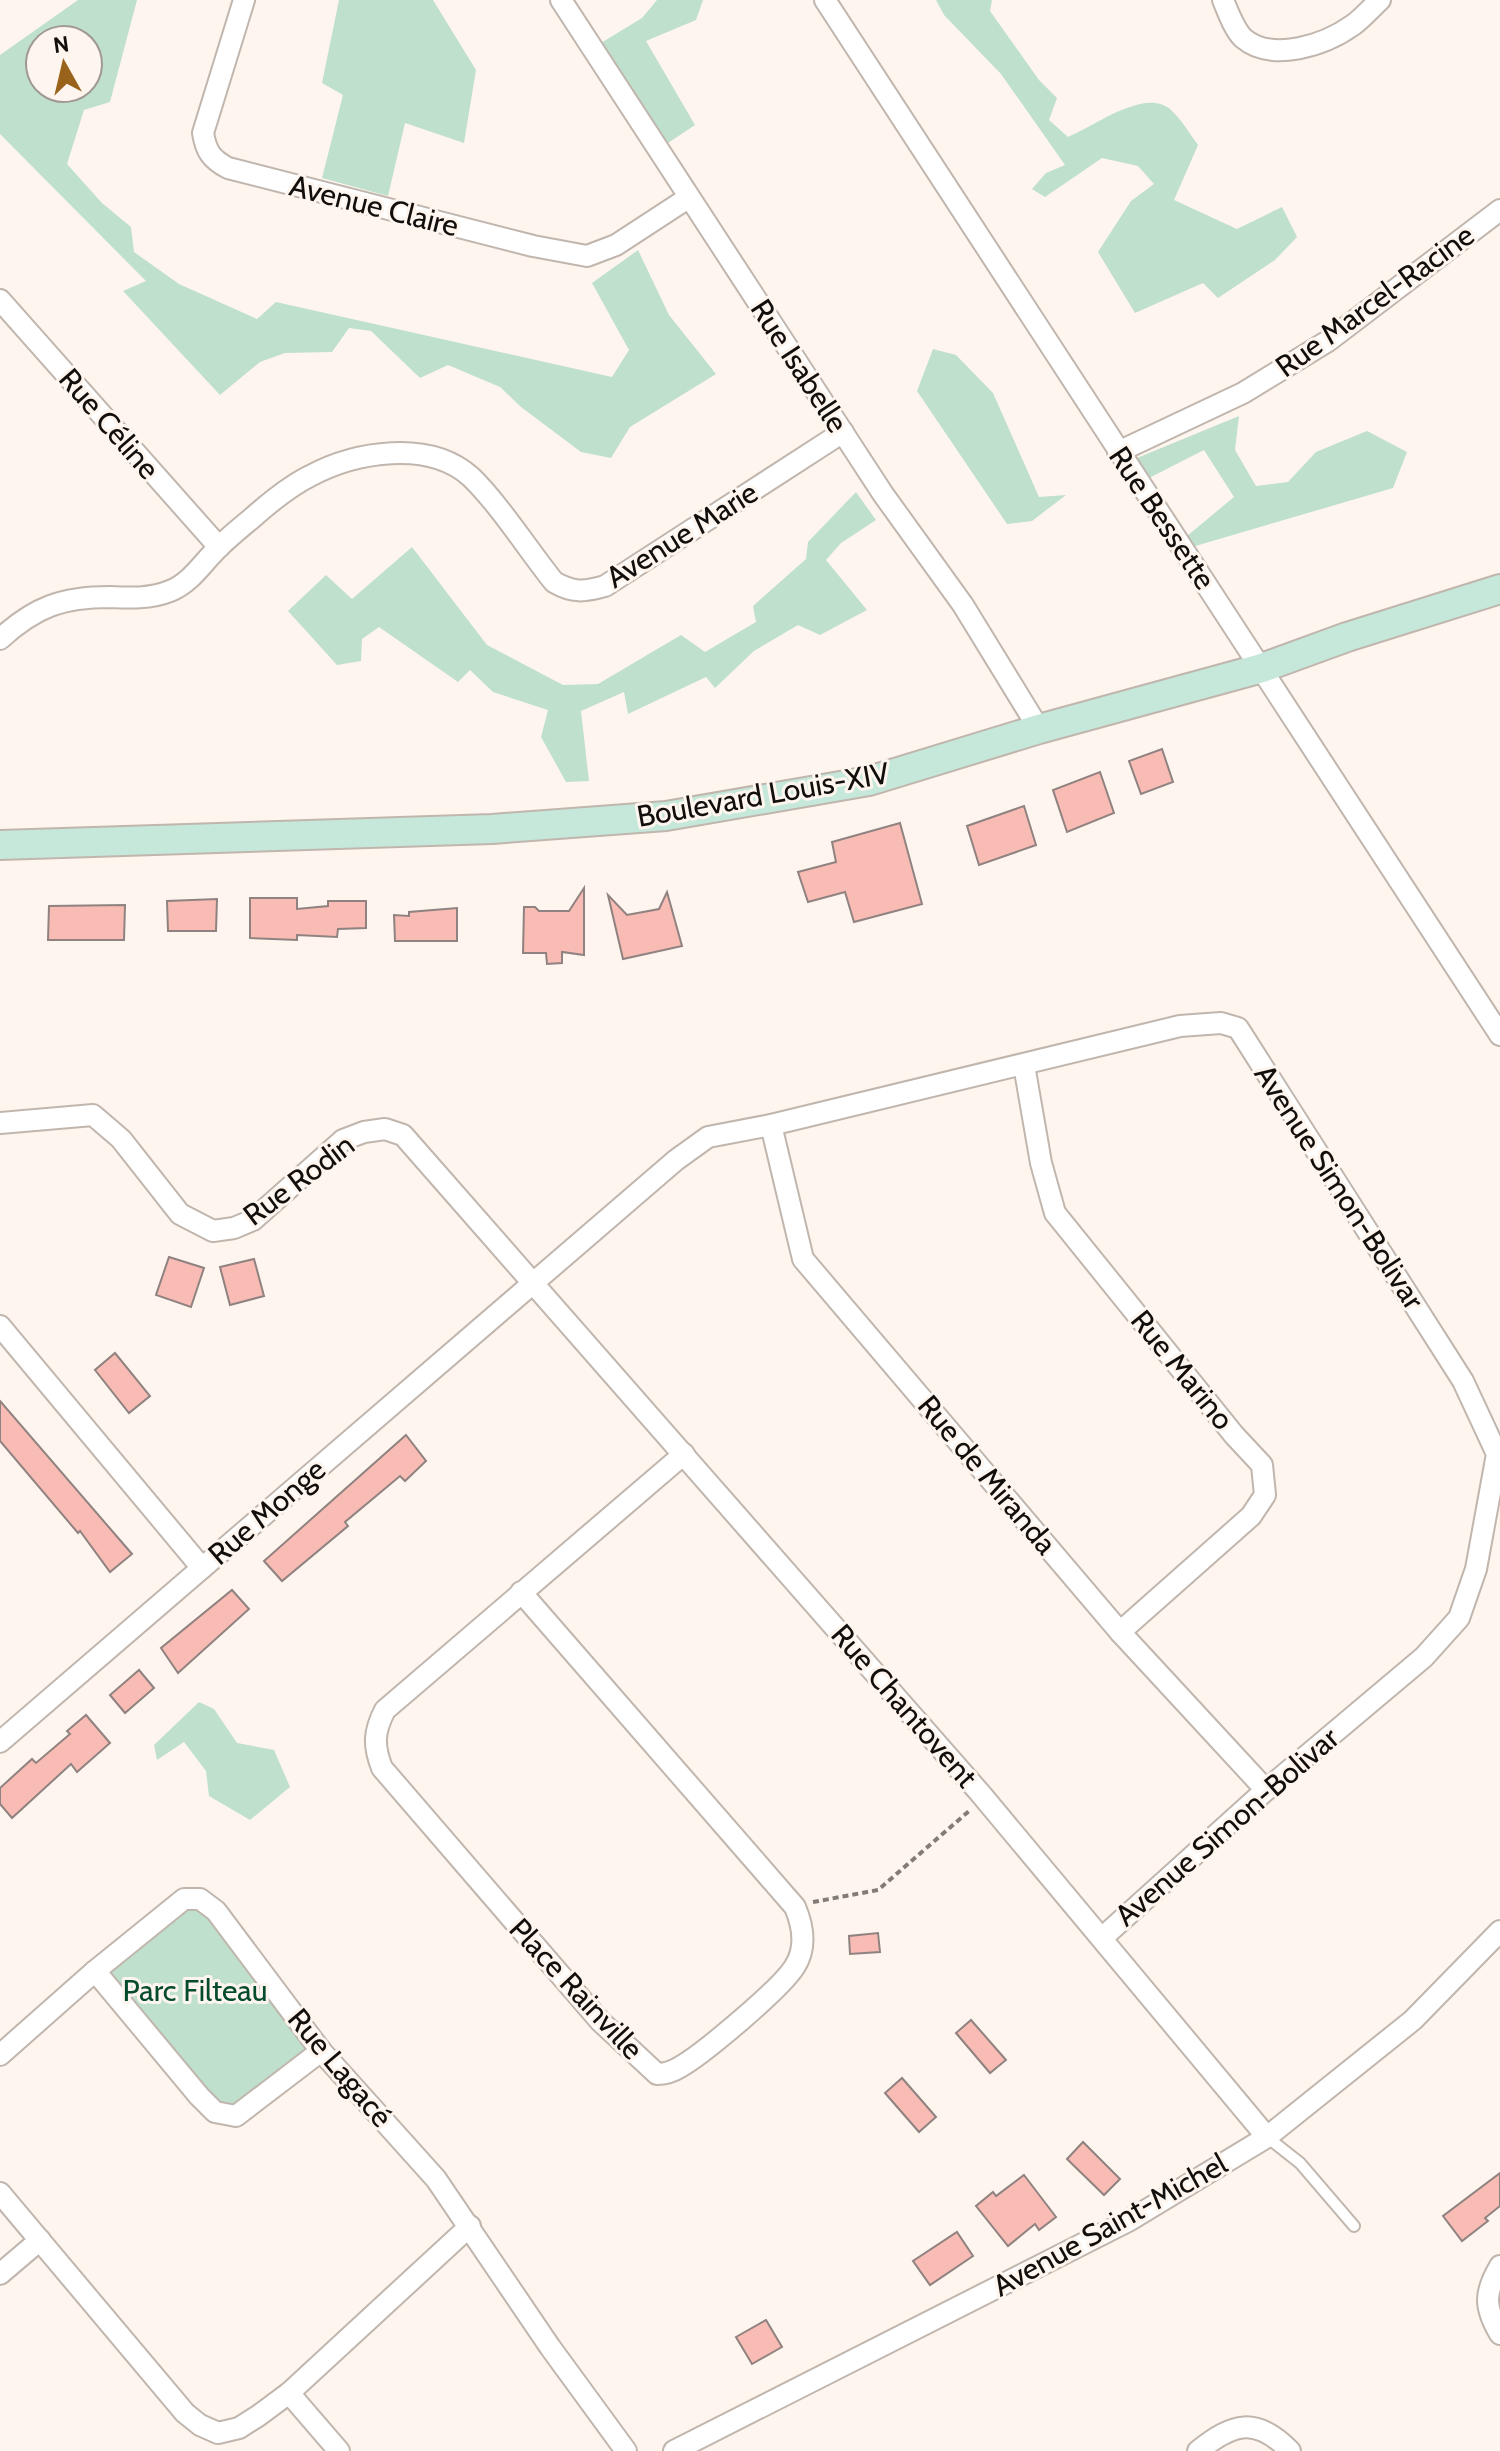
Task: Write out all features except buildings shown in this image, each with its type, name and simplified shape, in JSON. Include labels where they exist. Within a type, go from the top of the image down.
[{"type":"main road","name":"Boulevard Louis-XIV","points":[[0,845],[492,829],[666,816],[869,781],[1039,729],[1262,668],[1347,637],[1500,589]]},
{"type":"street","name":"Avenue Claire","points":[[244,0],[203,133],[206,149],[214,161],[228,168],[533,246],[587,256],[616,245],[688,198]]},
{"type":"street","name":"Rue Isabelle","points":[[561,0],[883,494],[963,605],[1039,729]]},
{"type":"street","name":"Rue Bessette","points":[[825,0],[1500,1035]]},
{"type":"street","points":[[1223,0],[1241,36],[1259,48],[1283,50],[1313,44],[1352,26],[1380,0]]},
{"type":"street","name":"Rue Marcel-Racine","points":[[1118,452],[1243,393],[1328,341],[1500,210]]},
{"type":"street","name":"Rue Céline","points":[[0,300],[219,547]]},
{"type":"street","name":"Avenue Marie","points":[[0,639],[35,610],[64,600],[142,598],[171,591],[191,578],[219,547],[276,497],[310,476],[343,462],[380,455],[415,454],[442,460],[470,476],[554,582],[569,591],[584,592],[605,586],[843,432]]},
{"type":"street","name":"Avenue Simon-Bolivar","points":[[533,1282],[676,1160],[708,1137],[771,1125],[1180,1026],[1221,1023],[1238,1028],[1463,1381],[1497,1454],[1476,1569],[1459,1618],[1424,1657],[1266,1790],[1102,1938]]},
{"type":"street","name":"Rue Marino","points":[[1024,1065],[1041,1163],[1055,1213],[1234,1435],[1262,1465],[1265,1495],[1251,1516],[1120,1632]]},
{"type":"street","name":"Rue Rodin","points":[[0,1123],[93,1115],[121,1139],[180,1214],[213,1231],[234,1228],[253,1220],[343,1140],[364,1132],[385,1129],[403,1135],[416,1147],[533,1282]]},
{"type":"street","name":"Rue de Miranda","points":[[771,1125],[803,1259],[1120,1632],[1266,1790]]},
{"type":"street","name":"Rue Chantovent","points":[[533,1282],[984,1798],[1267,2137]]},
{"type":"street","name":"Rue Monge","points":[[0,1742],[533,1282]]},
{"type":"street","points":[[0,1326],[202,1568]]},
{"type":"street","name":"Place Rainville","points":[[684,1454],[385,1710],[377,1725],[375,1750],[382,1768],[600,2021],[657,2074],[678,2068],[777,1987],[796,1965],[803,1943],[795,1907]]},
{"type":"street","points":[[521,1592],[795,1907]]},
{"type":"street","name":"Rue Lagacé","points":[[0,2055],[95,1971],[184,1899],[200,1899],[216,1911],[321,2051],[436,2179],[550,2347],[626,2451]]},
{"type":"street","name":"Avenue Saint-Michel","points":[[674,2451],[1130,2220],[1267,2137],[1413,2020],[1500,1931]]},
{"type":"street","points":[[95,1971],[215,2112],[236,2116],[321,2051]]},
{"type":"street","points":[[0,2193],[185,2413],[200,2425],[218,2433],[239,2428],[289,2393],[470,2226]]},
{"type":"street","points":[[0,2274],[40,2240]]},
{"type":"street","points":[[1500,2266],[1489,2288],[1488,2305],[1490,2317],[1500,2334]]},
{"type":"street","points":[[289,2393],[339,2451]]},
{"type":"street","points":[[1198,2451],[1234,2427],[1268,2432],[1290,2451]]},
{"type":"lane","points":[[1267,2137],[1300,2163],[1354,2226]]},
{"type":"path","points":[[795,1907],[878,1890],[984,1798]]},
{"type":"green space","points":[[78,0],[137,0],[110,102],[104,104],[104,24],[44,24]]},
{"type":"green space","points":[[339,0],[433,0],[476,70],[464,143],[405,123],[388,196],[322,178],[343,95],[322,83]]},
{"type":"green space","points":[[657,0],[703,0],[696,20],[646,41],[695,125],[668,143],[601,43],[642,18]]},
{"type":"green space","points":[[936,0],[992,0],[990,11],[1039,80],[1057,98],[1049,120],[1068,137],[1120,111],[1148,103],[1161,104],[1175,114],[1198,145],[1174,200],[1237,229],[1282,207],[1297,237],[1275,260],[1218,298],[1203,283],[1135,313],[1098,252],[1131,201],[1154,184],[1138,166],[1102,158],[1045,197],[1032,189],[1046,173],[1065,165],[1001,74],[944,15]]},
{"type":"green space","points":[[24,38],[24,104],[104,104],[84,110],[67,164],[102,203],[131,227],[134,252],[179,284],[257,319],[276,302],[612,377],[629,350],[592,283],[638,250],[669,315],[716,374],[630,427],[611,458],[581,452],[521,407],[500,387],[448,365],[420,378],[371,331],[349,328],[332,352],[285,353],[260,362],[220,395],[123,291],[146,281],[0,134],[0,55]]},
{"type":"green space","points":[[933,349],[956,355],[993,393],[1039,497],[1066,495],[1032,521],[1007,524],[917,391]]},
{"type":"green space","points":[[1239,416],[1235,450],[1256,486],[1288,482],[1316,452],[1367,431],[1407,452],[1393,488],[1192,547],[1187,536],[1234,497],[1204,450],[1147,479],[1137,458]]},
{"type":"green space","points":[[856,492],[876,520],[841,543],[826,560],[867,610],[820,635],[798,625],[754,651],[715,688],[706,677],[628,714],[624,692],[581,711],[589,781],[566,782],[541,737],[548,710],[493,692],[470,670],[458,682],[379,627],[362,639],[361,661],[337,665],[288,611],[326,575],[352,599],[412,547],[487,645],[563,685],[598,684],[681,635],[705,652],[756,622],[753,606],[806,559],[808,542]]},
{"type":"green space","points":[[199,1702],[214,1709],[237,1743],[274,1750],[290,1787],[250,1820],[209,1796],[206,1771],[184,1742],[157,1760],[154,1745]]},
{"type":"green space","name":"Parc Filteau","points":[[200,1899],[321,2051],[265,2095],[215,2112],[95,1971]]}]
